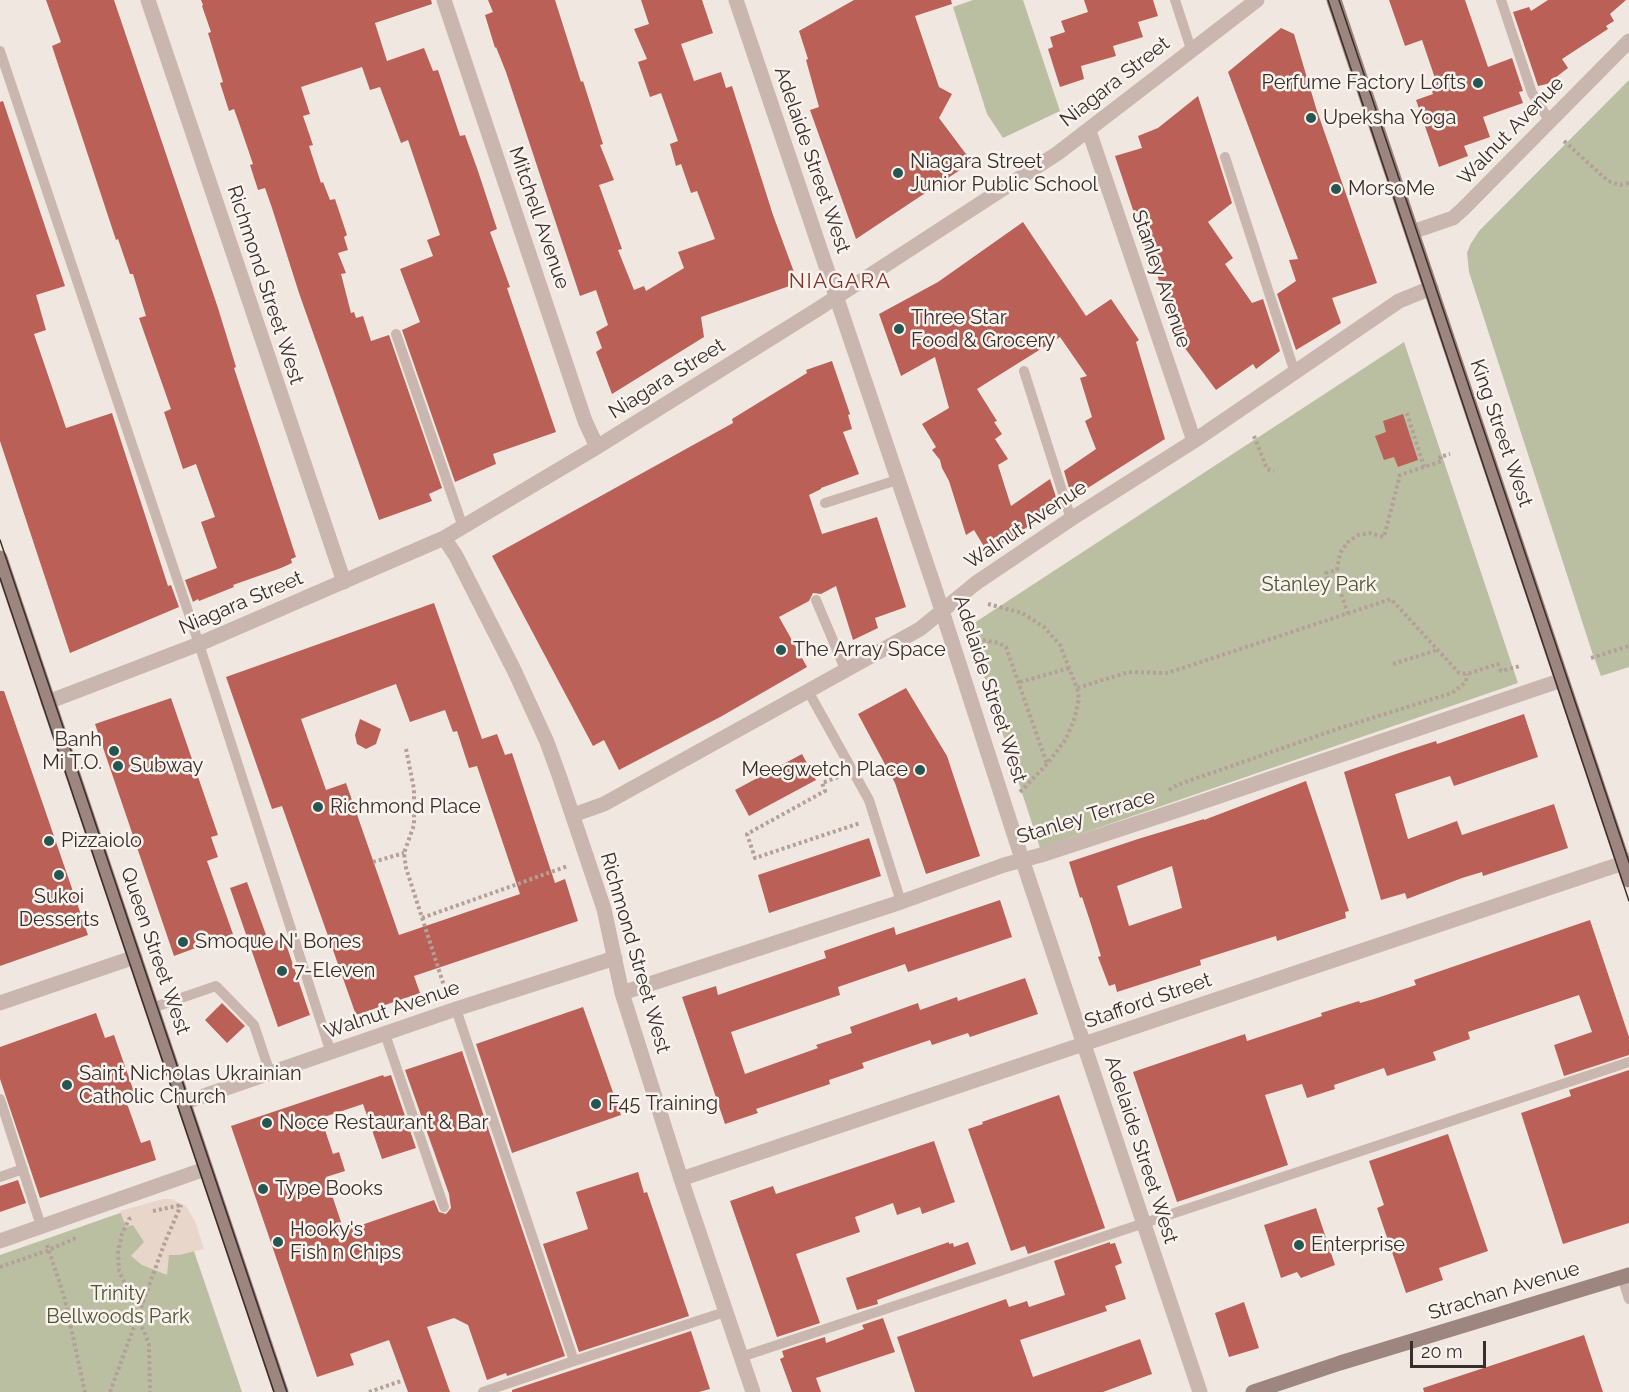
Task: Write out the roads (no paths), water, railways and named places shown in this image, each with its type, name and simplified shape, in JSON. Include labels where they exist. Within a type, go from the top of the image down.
[{"type":"main road","name":"King Street West","points":[[1334,0],[1562,680],[1626,862],[1629,880]]},
{"type":"main road","name":"Queen Street West","points":[[0,558],[5,591],[48,702],[281,1392]]},
{"type":"main road","name":"Strachan Avenue","points":[[1253,1392],[1625,1276]]},
{"type":"street","name":"Richmond Street West","points":[[148,0],[344,582]]},
{"type":"street","name":"Mitchell Avenue","points":[[444,0],[585,421],[597,447]]},
{"type":"street","name":"Adelaide Street West","points":[[736,0],[942,611],[1022,859],[1200,1392]]},
{"type":"street","name":"Niagara Street","points":[[48,702],[199,644],[444,538],[463,527],[597,447],[836,298],[1058,153],[1257,0]]},
{"type":"street","name":"Walnut Avenue","points":[[1412,232],[1453,218],[1629,41]]},
{"type":"street","name":"Stanley Avenue","points":[[1089,131],[1194,441]]},
{"type":"street","name":"Walnut Avenue","points":[[573,815],[604,804],[920,629],[976,583],[1071,519],[1194,441],[1399,301],[1431,288]]},
{"type":"street","name":"Richmond Street West","points":[[444,538],[456,556],[514,670],[547,742],[604,909],[622,993],[681,1179],[753,1392]]},
{"type":"street","name":"Stanley Terrace","points":[[622,993],[901,902],[1022,859],[1041,855],[1200,803],[1562,680]]},
{"type":"street","name":"Stafford Street","points":[[681,1179],[1626,862]]},
{"type":"street","points":[[0,1003],[135,957]]},
{"type":"street","name":"Walnut Avenue","points":[[183,1102],[456,1009],[615,958]]},
{"type":"street","points":[[0,1241],[205,1169]]},
{"type":"lane","points":[[1174,0],[1191,50]]},
{"type":"lane","points":[[1502,1],[1532,93],[1550,120]]},
{"type":"lane","points":[[0,51],[199,644],[330,1053]]},
{"type":"lane","points":[[1226,157],[1295,373]]},
{"type":"lane","points":[[396,334],[463,527]]},
{"type":"lane","points":[[1024,371],[1071,519]]},
{"type":"lane","points":[[825,503],[897,480]]},
{"type":"lane","points":[[816,600],[846,669]]},
{"type":"lane","points":[[808,691],[869,800],[901,902]]},
{"type":"lane","points":[[152,1008],[216,986],[254,1025],[270,1073]]},
{"type":"lane","points":[[456,1009],[574,1361]]},
{"type":"lane","points":[[385,1034],[444,1207]]},
{"type":"lane","points":[[741,1357],[1629,1062]]},
{"type":"lane","points":[[0,1099],[41,1226]]},
{"type":"lane","points":[[0,1177],[23,1169]]},
{"type":"lane","points":[[1625,1276],[1629,1299]]},
{"type":"lane","points":[[483,1392],[726,1312]]},
{"type":"tram line","points":[[1328,0],[1629,901]]},
{"type":"tram line","points":[[1339,0],[1629,862]]},
{"type":"tram line","points":[[0,540],[287,1392]]},
{"type":"tram line","points":[[0,578],[274,1392]]},
{"type":"place","name":"Perfume Factory Lofts","points":[[1478,83]]},
{"type":"place","name":"Upeksha Yoga","points":[[1311,118]]},
{"type":"place","name":"Niagara Street Junior Public School","points":[[898,173]]},
{"type":"place","name":"MorsoMe","points":[[1336,189]]},
{"type":"place","name":"Three Star Food & Grocery","points":[[899,329]]},
{"type":"place","name":"The Array Space","points":[[781,650]]},
{"type":"place","name":"Banh Mi T.O.","points":[[114,751]]},
{"type":"place","name":"Subway","points":[[118,766]]},
{"type":"place","name":"Meegwetch Place","points":[[920,770]]},
{"type":"place","name":"Richmond Place","points":[[318,807]]},
{"type":"place","name":"Pizzaiolo","points":[[49,841]]},
{"type":"place","name":"Sukoi Desserts","points":[[59,875]]},
{"type":"place","name":"Smoque N' Bones","points":[[183,942]]},
{"type":"place","name":"7-Eleven","points":[[282,971]]},
{"type":"place","name":"Saint Nicholas Ukrainian Catholic Church","points":[[67,1085]]},
{"type":"place","name":"F45 Training","points":[[596,1104]]},
{"type":"place","name":"Noce Restaurant & Bar","points":[[267,1123]]},
{"type":"place","name":"Type Books","points":[[263,1189]]},
{"type":"place","name":"Hooky's Fish n Chips","points":[[278,1242]]},
{"type":"place","name":"Enterprise","points":[[1299,1245]]},
{"type":"district","name":"NIAGARA","points":[[840,282]]},
{"type":"park label","name":"Stanley Park","points":[[1319,585]]},
{"type":"park label","name":"Trinity Bellwoods Park","points":[[118,1306]]}]
